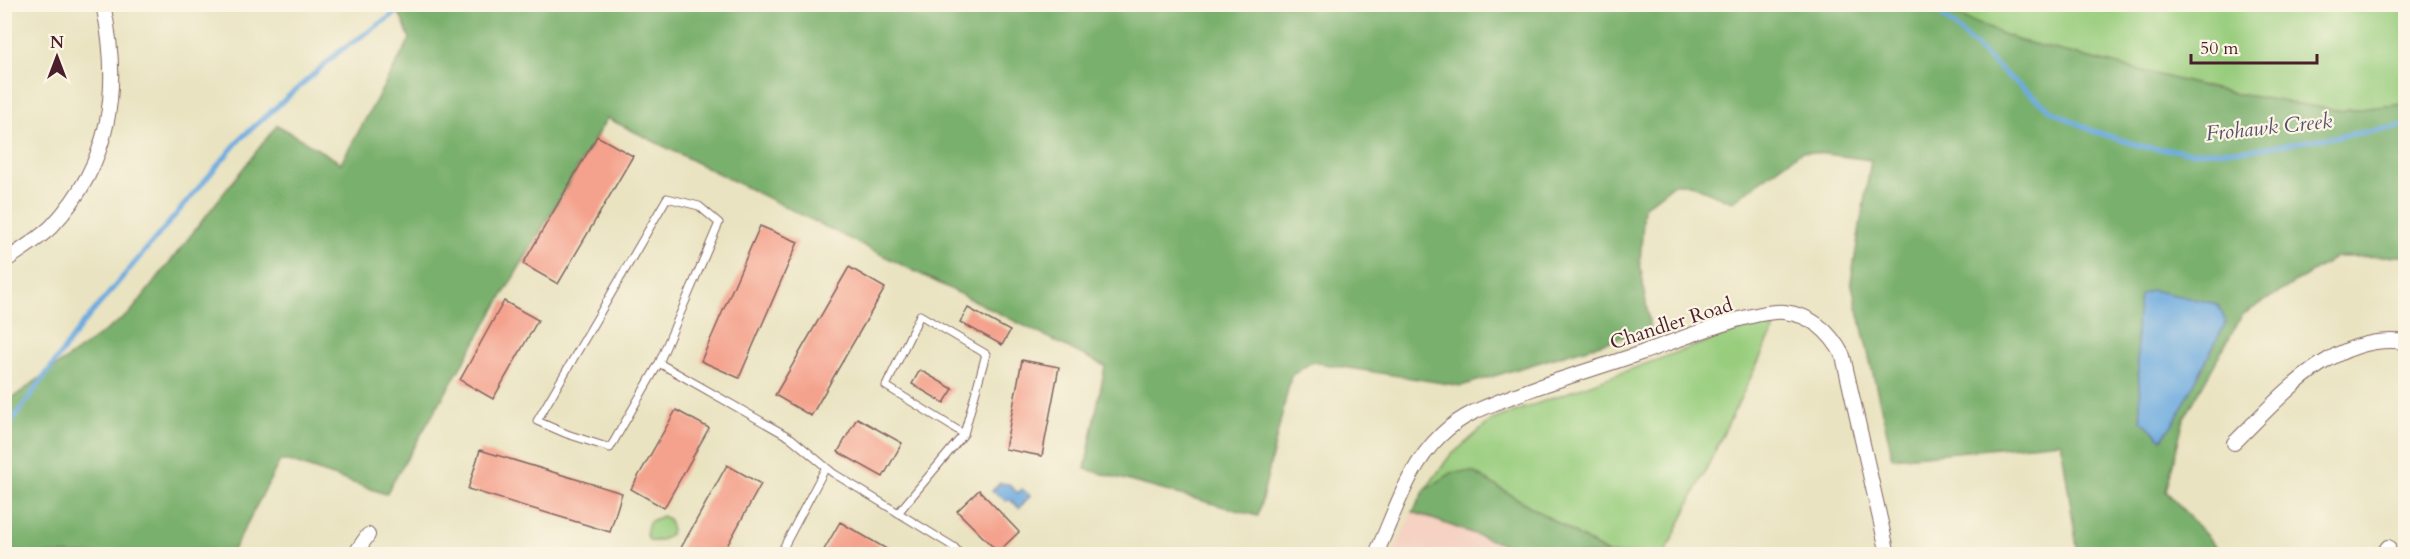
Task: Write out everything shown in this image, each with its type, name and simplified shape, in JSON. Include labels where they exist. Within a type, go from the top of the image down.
[{"type":"street","points":[[4,262],[52,226],[79,190],[97,155],[107,123],[112,87],[112,67],[103,4]]},
{"type":"street","name":"Chandler Road","points":[[1376,555],[1415,468],[1431,445],[1461,420],[1494,404],[1697,334],[1761,314],[1775,312],[1796,314],[1815,323],[1833,338],[1844,356],[1888,555]]},
{"type":"street","points":[[2234,443],[2290,388],[2311,370],[2332,357],[2354,347],[2377,341],[2406,342]]},
{"type":"street","points":[[356,555],[368,535]]},
{"type":"lane","points":[[667,198],[699,206],[719,223],[659,363],[610,448],[537,421],[667,198]]},
{"type":"lane","points":[[897,513],[964,434],[986,354],[920,315],[885,386],[964,434]]},
{"type":"lane","points":[[659,363],[791,438],[833,473],[954,547],[960,555]]},
{"type":"lane","points":[[780,555],[826,467]]},
{"type":"lane","points":[[950,555],[954,547]]},
{"type":"shaded area","points":[[1413,512],[1530,554],[1392,554]]},
{"type":"green space","points":[[396,5],[1932,5],[2017,40],[2231,93],[2342,111],[2405,104],[2405,256],[2336,257],[2242,315],[2184,419],[2166,491],[2223,554],[2078,554],[2061,442],[1893,458],[1851,281],[1871,160],[1802,151],[1732,202],[1690,184],[1674,184],[1644,207],[1640,262],[1650,329],[1461,386],[1312,362],[1291,376],[1258,516],[1085,469],[1105,366],[607,118],[386,494],[289,461],[280,461],[231,554],[219,554],[200,549],[118,554],[5,554],[4,404],[130,313],[277,125],[341,163],[410,39]]},
{"type":"green space","points":[[1932,5],[2405,5],[2405,104],[2342,111],[2231,93],[2017,40]]},
{"type":"green space","points":[[1752,325],[1775,327],[1665,554],[1609,554],[1473,472],[1425,490],[1449,457],[1492,420]]},
{"type":"green space","points":[[1453,472],[1473,472],[1609,554],[1530,554],[1413,512],[1425,490]]},
{"type":"green space","points":[[662,516],[669,519],[672,531],[662,539],[650,541],[646,534],[649,522]]},
{"type":"water","points":[[2151,290],[2218,304],[2226,322],[2176,419],[2162,439],[2141,420],[2136,331],[2140,295]]},
{"type":"water","points":[[1000,483],[1008,484],[1018,493],[1022,489],[1030,496],[1019,508],[1009,499],[1007,501],[992,491]]},
{"type":"building","points":[[597,136],[633,156],[558,284],[523,264]]},
{"type":"building","points":[[760,226],[798,242],[739,378],[701,361]]},
{"type":"building","points":[[849,267],[885,288],[811,416],[775,395]]},
{"type":"building","points":[[504,301],[538,320],[493,399],[460,380]]},
{"type":"building","points":[[968,308],[1010,331],[1002,345],[960,322]]},
{"type":"building","points":[[1022,360],[1059,367],[1042,456],[1005,449]]},
{"type":"building","points":[[920,370],[953,389],[944,403],[912,384]]},
{"type":"building","points":[[676,410],[709,428],[664,508],[631,489]]},
{"type":"building","points":[[857,418],[902,443],[883,477],[838,452]]},
{"type":"building","points":[[480,450],[622,493],[610,532],[468,489]]},
{"type":"building","points":[[727,465],[761,484],[722,555],[677,555]]},
{"type":"building","points":[[979,490],[1019,532],[998,552],[957,511]]},
{"type":"building","points":[[840,522],[897,555],[821,555]]},
{"type":"waterway","points":[[4,432],[81,326],[241,138],[340,51],[409,4]]},
{"type":"waterway","name":"Frohawk Creek","points":[[1930,4],[2010,78],[2052,111],[2093,131],[2144,147],[2192,152],[2254,149],[2406,126]]}]
